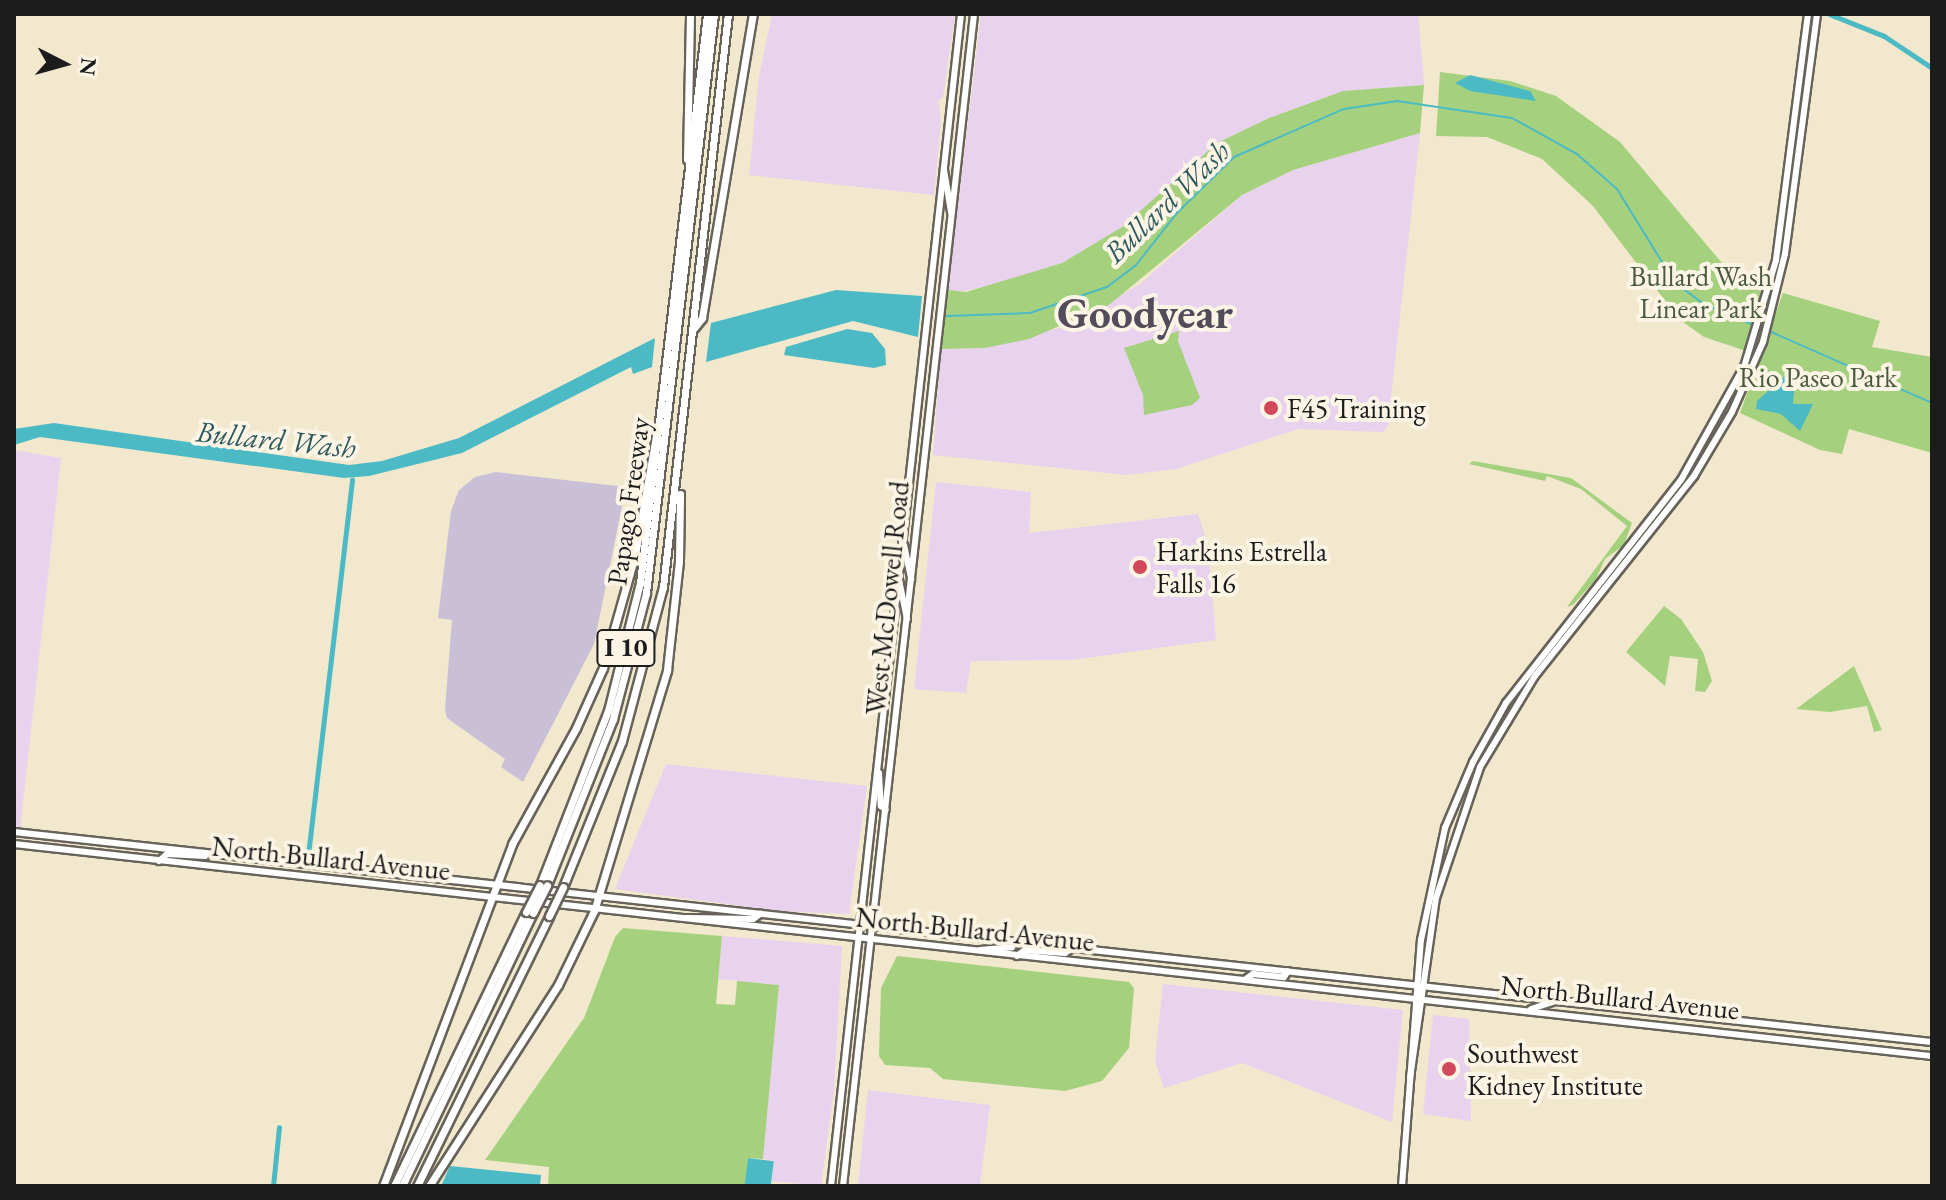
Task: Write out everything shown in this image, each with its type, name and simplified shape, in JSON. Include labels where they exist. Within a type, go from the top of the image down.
[{"type":"highway","points":[[689,177],[690,14]]},
{"type":"highway","name":"Papago Freeway","points":[[394,1186],[544,885],[590,765],[623,660],[648,534],[707,14]]},
{"type":"highway","points":[[544,885],[613,719],[646,593],[714,14]]},
{"type":"highway","name":"Papago Freeway","points":[[417,1186],[600,805],[638,689],[663,587],[678,484],[728,14]]},
{"type":"highway","points":[[693,330],[702,318],[753,14]]},
{"type":"highway","points":[[383,1186],[489,899],[536,796],[576,728],[607,656],[635,555],[664,399]]},
{"type":"highway","points":[[429,1186],[558,985],[599,899],[667,670],[681,529],[678,484]]},
{"type":"highway","points":[[402,1186],[530,913]]},
{"type":"main road","name":"West McDowell Road","points":[[831,1186],[961,14]]},
{"type":"main road","name":"West McDowell Road","points":[[843,1186],[973,14]]},
{"type":"main road","points":[[1402,1186],[1418,997],[1441,858],[1465,778],[1499,714],[1711,433],[1754,338],[1778,246],[1807,16]]},
{"type":"main road","points":[[1441,858],[1473,781],[1500,728],[1655,526],[1719,436],[1763,342],[1785,254],[1816,17]]},
{"type":"main road","points":[[943,166],[951,212]]},
{"type":"main road","points":[[902,541],[911,579]]},
{"type":"main road","points":[[898,575],[907,619]]},
{"type":"main road","points":[[885,692],[899,693]]},
{"type":"main road","points":[[877,765],[881,806],[886,810]]},
{"type":"main road","name":"North Bullard Avenue","points":[[14,832],[599,899],[1074,947],[1932,1042]]},
{"type":"main road","name":"North Bullard Avenue","points":[[14,844],[594,911],[1530,1009],[1932,1056]]},
{"type":"main road","points":[[159,861],[167,854],[217,855]]},
{"type":"main road","points":[[684,920],[696,915],[753,919],[760,914]]},
{"type":"main road","points":[[977,951],[1012,947],[1016,941]]},
{"type":"main road","points":[[1017,956],[1025,950],[1065,953],[1074,947]]},
{"type":"main road","points":[[1246,979],[1253,974],[1284,977],[1288,971]]},
{"type":"main road","points":[[1530,1009],[1556,1001]]},
{"type":"shaded area","points":[[772,14],[955,14],[943,97],[938,101],[941,119],[934,195],[749,175],[759,77]]},
{"type":"shaded area","points":[[981,14],[1418,14],[1424,85],[1343,91],[1266,119],[1218,143],[1122,227],[1062,263],[1013,281],[958,292],[948,290]]},
{"type":"shaded area","points":[[1420,133],[1388,426],[1383,432],[1298,429],[1176,469],[1126,475],[933,455],[941,349],[985,348],[1070,325],[1140,284],[1242,195],[1293,170]]},
{"type":"shaded area","points":[[14,450],[61,458],[20,829],[14,828]]},
{"type":"shaded area","points":[[496,472],[626,487],[594,644],[523,782],[501,767],[505,759],[447,718],[445,709],[452,620],[438,618],[451,511],[459,490],[475,477]]},
{"type":"shaded area","points":[[936,482],[1031,492],[1029,533],[1198,514],[1208,545],[1216,640],[1072,660],[971,661],[966,693],[914,689]]},
{"type":"shaded area","points":[[666,764],[867,786],[849,914],[778,911],[615,889]]},
{"type":"shaded area","points":[[722,936],[842,946],[834,1090],[821,1186],[772,1181],[774,1161],[763,1159],[779,985],[718,979]]},
{"type":"shaded area","points":[[1163,984],[1403,1010],[1392,1122],[1242,1063],[1164,1088],[1155,1061]]},
{"type":"shaded area","points":[[1433,1015],[1469,1019],[1471,1121],[1423,1114]]},
{"type":"shaded area","points":[[868,1090],[990,1105],[980,1186],[858,1186]]},
{"type":"green space","name":"Bullard Wash Linear Park","points":[[1440,72],[1510,81],[1556,96],[1620,142],[1732,275],[1764,293],[1746,351],[1704,337],[1679,319],[1593,206],[1542,159],[1487,137],[1436,136]]},
{"type":"green space","points":[[1424,85],[1420,133],[1293,170],[1242,195],[1109,305],[1029,339],[985,348],[941,349],[948,290],[966,292],[1062,263],[1122,227],[1217,143],[1269,118],[1343,91]]},
{"type":"green space","name":"Rio Paseo Park","points":[[1783,293],[1880,321],[1872,347],[1932,357],[1932,453],[1849,429],[1842,454],[1820,450],[1740,413]]},
{"type":"green space","points":[[1179,331],[1178,341],[1200,398],[1192,405],[1144,415],[1143,395],[1124,348]]},
{"type":"green space","points":[[1473,461],[1571,478],[1632,523],[1624,545],[1605,559],[1596,579],[1573,605],[1567,607],[1627,526],[1581,489],[1547,476],[1545,481],[1469,464]]},
{"type":"green space","points":[[1664,606],[1681,619],[1703,652],[1712,681],[1705,692],[1695,691],[1698,659],[1670,656],[1665,686],[1626,652]]},
{"type":"green space","points":[[1854,666],[1882,730],[1874,732],[1867,706],[1830,712],[1796,709]]},
{"type":"green space","points":[[623,928],[722,936],[716,1004],[735,1005],[737,981],[779,985],[763,1159],[748,1158],[745,1186],[548,1186],[549,1167],[485,1160],[584,1018],[615,937]]},
{"type":"green space","points":[[897,956],[1129,982],[1134,988],[1129,1048],[1102,1081],[1065,1091],[943,1079],[930,1068],[885,1065],[879,1056],[881,988]]},
{"type":"water","points":[[1470,75],[1530,91],[1536,101],[1470,91],[1455,83]]},
{"type":"water","points":[[836,290],[922,296],[918,337],[853,321],[706,362],[711,323]]},
{"type":"water","points":[[847,329],[872,333],[885,349],[886,365],[874,368],[784,355],[786,347]]},
{"type":"water","points":[[655,338],[652,367],[633,374],[631,367],[462,453],[369,476],[344,478],[40,437],[14,445],[14,429],[54,423],[349,465],[382,461],[459,438]]},
{"type":"water","points":[[1786,375],[1795,379],[1793,404],[1813,404],[1800,431],[1781,414],[1756,409],[1757,401]]},
{"type":"water","points":[[748,1158],[774,1161],[771,1186],[745,1186]]},
{"type":"water","points":[[450,1166],[541,1175],[540,1186],[441,1186]]},
{"type":"waterway","points":[[1829,14],[1884,36],[1932,68]]},
{"type":"waterway","name":"Bullard Wash","points":[[947,316],[1030,313],[1107,287],[1136,265],[1177,213],[1234,157],[1344,109],[1397,101],[1512,118],[1577,154],[1617,189],[1675,283],[1704,304],[1763,329]]},
{"type":"waterway","name":"Bullard Wash","points":[[1769,331],[1932,403]]},
{"type":"waterway","points":[[308,855],[352,480]]},
{"type":"waterway","points":[[273,1186],[279,1127]]},
{"type":"place","name":"F45 Training","points":[[1271,408]]},
{"type":"place","name":"Harkins Estrella Falls 16","points":[[1140,567]]},
{"type":"place","name":"Southwest Kidney Institute","points":[[1449,1069]]},
{"type":"district","name":"Goodyear","points":[[1145,313]]}]
